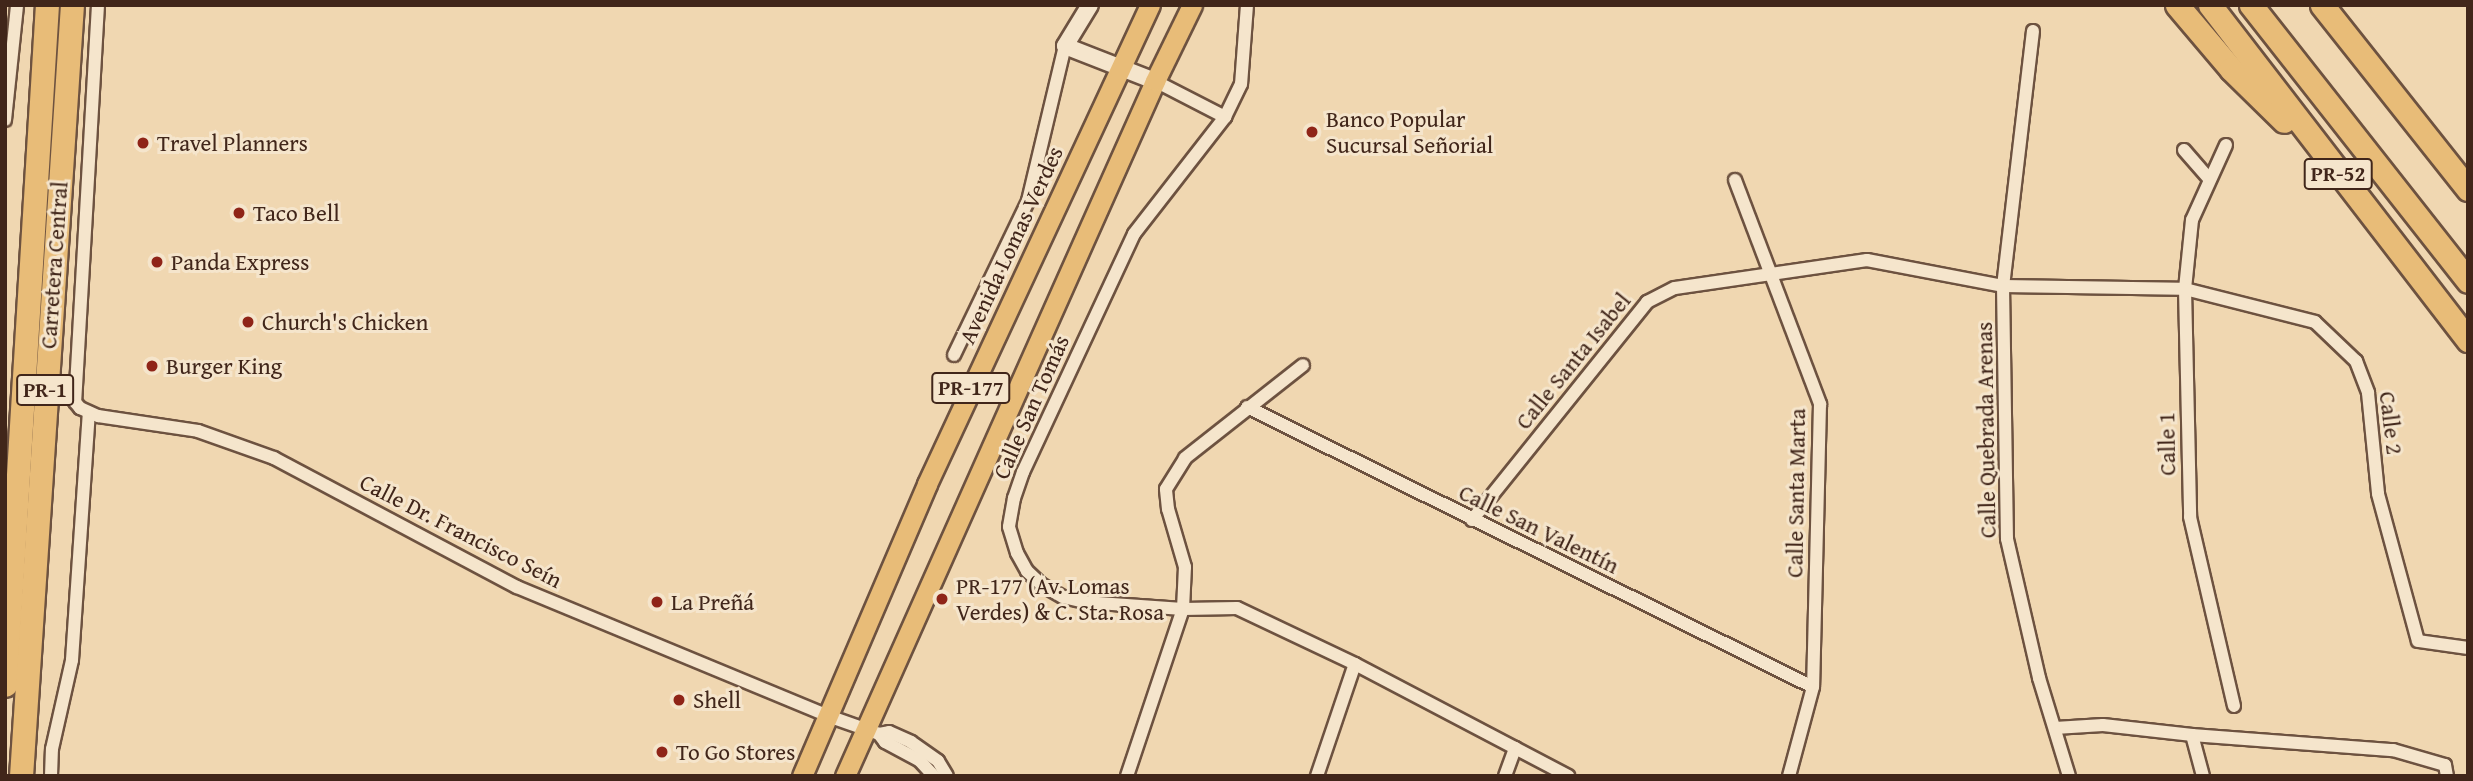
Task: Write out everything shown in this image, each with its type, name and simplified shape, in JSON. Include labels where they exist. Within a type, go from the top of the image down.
[{"type":"highway","name":"Carretera Central","points":[[5,685],[47,5]]},
{"type":"highway","name":"Carretera Central","points":[[21,776],[72,5]]},
{"type":"highway","points":[[2177,5],[2231,69],[2340,177]]},
{"type":"highway","name":"PR-52","points":[[2210,5],[2468,341]]},
{"type":"highway","points":[[2251,5],[2468,281]]},
{"type":"highway","points":[[2322,5],[2468,189]]},
{"type":"highway","points":[[24,724],[32,750],[33,776]]},
{"type":"main road","name":"Avenida Lomas Verdes","points":[[802,776],[927,484],[1150,5]]},
{"type":"main road","name":"PR-177","points":[[845,776],[872,732],[1155,81],[1192,5]]},
{"type":"street","points":[[5,120],[17,5]]},
{"type":"street","name":"Calle Dr. Francisco Seín","points":[[98,5],[75,402],[89,413],[198,431],[274,458],[498,578],[872,732]]},
{"type":"street","points":[[954,355],[1028,201],[1065,46],[1090,5]]},
{"type":"street","name":"Calle San Tomás","points":[[1247,5],[1241,84],[1225,117],[1134,234],[1023,472],[1014,498],[1009,527],[1017,552],[1027,571],[1042,585],[1063,597],[1183,609],[1237,608],[1355,664],[1568,776]]},
{"type":"street","name":"Calle Quebrada Arenas","points":[[2033,31],[2003,286],[2007,539],[2039,678],[2069,776]]},
{"type":"street","points":[[1065,46],[1155,81],[1225,117]]},
{"type":"street","name":"Calle 1","points":[[2226,145],[2208,178],[2192,220],[2185,289],[2190,517],[2234,706]]},
{"type":"street","points":[[2184,150],[2208,178]]},
{"type":"street","name":"Calle Santa Marta","points":[[1735,180],[1768,274],[1821,404],[1814,687],[1789,776]]},
{"type":"street","name":"Calle Santa Isabel","points":[[1472,520],[1647,302],[1675,288],[1867,260],[2003,286]]},
{"type":"street","name":"Calle 2","points":[[2003,286],[2185,289],[2315,322],[2356,361],[2368,393],[2378,494],[2418,641],[2468,648]]},
{"type":"street","points":[[1126,776],[1183,609],[1185,567],[1168,509],[1166,489],[1185,458],[1303,365]]},
{"type":"street","name":"Calle San Valentín","points":[[1247,407],[1814,687]]},
{"type":"street","points":[[51,776],[52,749],[72,660],[89,413]]},
{"type":"street","points":[[1317,776],[1355,664]]},
{"type":"street","points":[[2056,728],[2103,725],[2192,735],[2393,750],[2446,770]]},
{"type":"street","points":[[872,732],[884,742],[919,760],[934,776]]},
{"type":"street","points":[[872,732],[890,732],[919,746],[938,761],[947,776]]},
{"type":"street","points":[[2192,735],[2203,776]]},
{"type":"street","points":[[1505,776],[1515,748]]},
{"type":"place","name":"Banco Popular Sucursal Señorial","points":[[1312,132]]},
{"type":"place","name":"Travel Planners","points":[[143,143]]},
{"type":"place","name":"Taco Bell","points":[[239,213]]},
{"type":"place","name":"Panda Express","points":[[157,262]]},
{"type":"place","name":"Church's Chicken","points":[[248,322]]},
{"type":"place","name":"Burger King","points":[[152,366]]},
{"type":"place","name":"PR-177 (Av. Lomas Verdes) & C. Sta. Rosa","points":[[942,599]]},
{"type":"place","name":"La Preñá","points":[[657,602]]},
{"type":"place","name":"Shell","points":[[679,700]]},
{"type":"place","name":"To Go Stores","points":[[662,752]]}]
